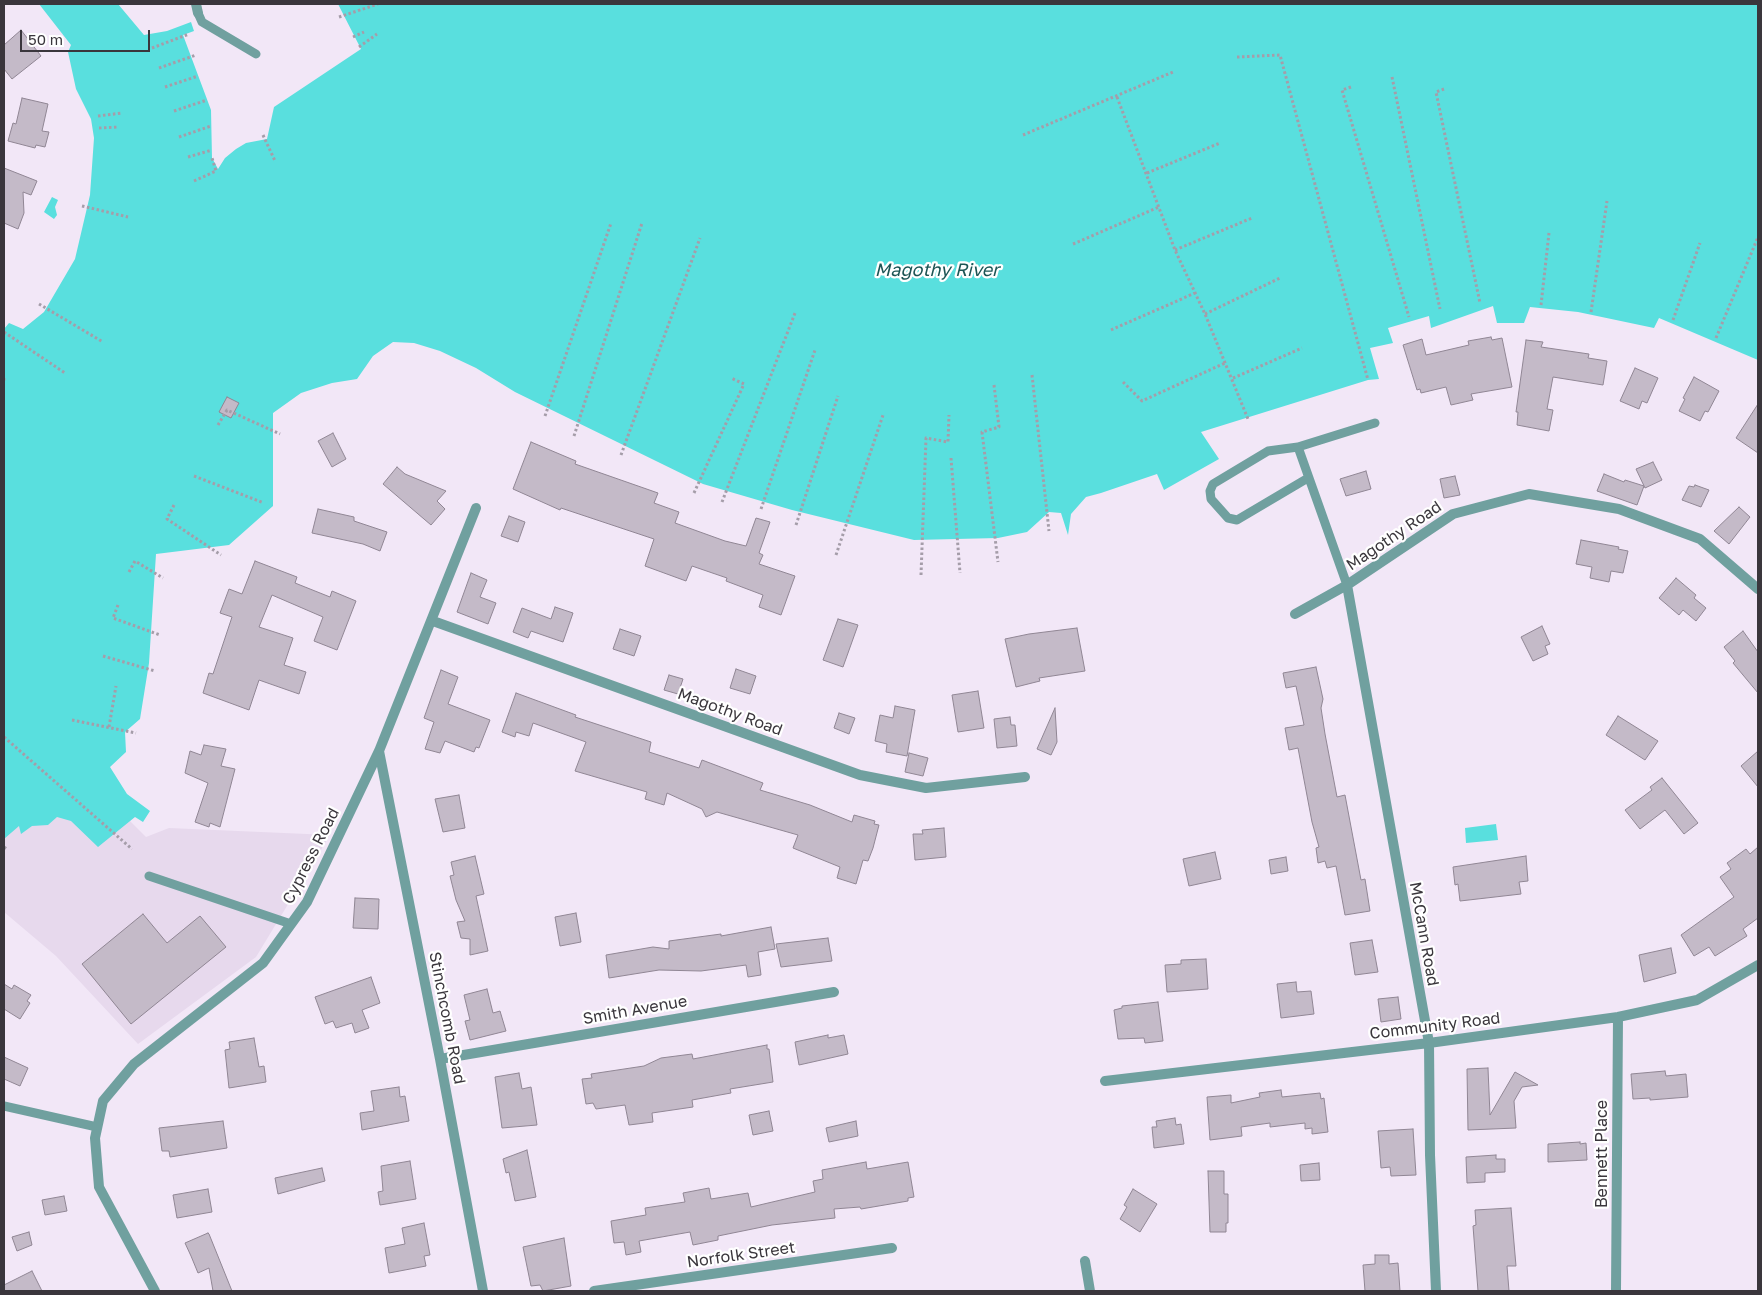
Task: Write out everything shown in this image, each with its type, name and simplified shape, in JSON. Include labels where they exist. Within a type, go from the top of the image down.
[{"type":"street","name":"Magothy Road","points":[[1295,614],[1346,585],[1453,514],[1529,494],[1619,509],[1700,538],[1758,589]]},
{"type":"street","name":"Cypress Road","points":[[155,1291],[99,1187],[95,1138],[103,1101],[134,1064],[263,963],[307,902],[379,750],[433,621],[476,508]]},
{"type":"street","name":"McCann Road","points":[[1346,585],[1429,1043],[1430,1155],[1436,1291]]},
{"type":"street","name":"Magothy Road","points":[[433,621],[860,775],[926,788],[1025,776]]},
{"type":"street","name":"Stinchcomb Road","points":[[379,750],[440,1059],[483,1291]]},
{"type":"street","name":"Community Road","points":[[1105,1081],[1429,1043],[1618,1017],[1697,1000],[1758,965]]},
{"type":"street","name":"Smith Avenue","points":[[440,1059],[834,992]]},
{"type":"street","name":"Bennett Place","points":[[1616,1291],[1618,1017]]},
{"type":"street","name":"Norfolk Street","points":[[594,1291],[892,1248]]},
{"type":"street","points":[[1085,1261],[1090,1291]]},
{"type":"lane","points":[[190,30],[199,13],[256,54]]},
{"type":"lane","points":[[1308,478],[1237,520],[1228,518],[1211,499],[1210,491],[1213,484],[1268,451],[1298,447],[1375,423]]},
{"type":"lane","points":[[1298,447],[1346,585]]},
{"type":"lane","points":[[149,876],[291,924]]},
{"type":"lane","points":[[4,1106],[97,1127]]},
{"type":"path","points":[[340,17],[378,4]]},
{"type":"path","points":[[152,48],[190,30]]},
{"type":"path","points":[[353,37],[364,32]]},
{"type":"path","points":[[359,47],[377,34]]},
{"type":"path","points":[[1237,57],[1280,54],[1368,380]]},
{"type":"path","points":[[159,68],[196,55]]},
{"type":"path","points":[[1022,135],[1117,97],[1173,72]]},
{"type":"path","points":[[165,87],[198,76]]},
{"type":"path","points":[[1392,77],[1440,309]]},
{"type":"path","points":[[1351,87],[1342,90],[1409,317]]},
{"type":"path","points":[[1444,89],[1436,92],[1480,303]]},
{"type":"path","points":[[1117,97],[1175,250],[1232,378],[1248,419]]},
{"type":"path","points":[[174,110],[207,100]]},
{"type":"path","points":[[98,116],[122,113]]},
{"type":"path","points":[[179,137],[211,126]]},
{"type":"path","points":[[99,128],[119,127]]},
{"type":"path","points":[[263,135],[275,162]]},
{"type":"path","points":[[1147,173],[1220,143]]},
{"type":"path","points":[[188,157],[212,150]]},
{"type":"path","points":[[194,181],[216,171],[212,158]]},
{"type":"path","points":[[1591,312],[1607,201]]},
{"type":"path","points":[[82,206],[128,217]]},
{"type":"path","points":[[1073,244],[1159,207]]},
{"type":"path","points":[[1175,250],[1252,218]]},
{"type":"path","points":[[545,416],[610,223]]},
{"type":"path","points":[[574,436],[642,223]]},
{"type":"path","points":[[1541,305],[1549,233]]},
{"type":"path","points":[[1716,338],[1758,237]]},
{"type":"path","points":[[622,455],[700,238]]},
{"type":"path","points":[[1673,320],[1700,243]]},
{"type":"path","points":[[1205,314],[1280,278]]},
{"type":"path","points":[[1194,292],[1225,364]]},
{"type":"path","points":[[1111,330],[1194,292]]},
{"type":"path","points":[[39,304],[103,342]]},
{"type":"path","points":[[722,502],[795,312]]},
{"type":"path","points":[[4,332],[65,374]]},
{"type":"path","points":[[1232,378],[1302,348]]},
{"type":"path","points":[[761,509],[815,350]]},
{"type":"path","points":[[1123,382],[1142,401],[1225,364]]},
{"type":"path","points":[[1032,375],[1049,531]]},
{"type":"path","points":[[694,493],[744,384],[731,378]]},
{"type":"path","points":[[994,385],[999,427],[982,432],[998,562]]},
{"type":"path","points":[[796,525],[838,396]]},
{"type":"path","points":[[218,425],[228,410],[280,434]]},
{"type":"path","points":[[836,555],[883,415]]},
{"type":"path","points":[[921,575],[926,438],[948,442],[949,415]]},
{"type":"path","points":[[951,458],[960,573]]},
{"type":"path","points":[[194,476],[264,503]]},
{"type":"path","points":[[174,505],[167,518],[221,555]]},
{"type":"path","points":[[129,572],[135,561],[162,578]]},
{"type":"path","points":[[118,605],[113,618],[160,635]]},
{"type":"path","points":[[103,656],[155,671]]},
{"type":"path","points":[[108,728],[116,686]]},
{"type":"path","points":[[72,720],[136,733]]},
{"type":"path","points":[[4,737],[132,848]]},
{"type":"shaded area","points":[[4,695],[146,837],[169,828],[330,835],[256,957],[138,1044],[56,956],[4,912]]},
{"type":"water","name":"Magothy River","points":[[39,4],[118,4],[144,35],[167,31],[191,22],[194,31],[183,35],[211,110],[212,158],[218,169],[225,158],[236,149],[246,143],[267,139],[274,107],[361,49],[338,4],[1758,4],[1758,360],[1659,318],[1654,328],[1578,312],[1530,307],[1524,323],[1497,323],[1493,306],[1431,328],[1429,316],[1388,328],[1393,343],[1370,348],[1379,379],[1368,380],[1201,432],[1219,459],[1164,490],[1157,474],[1086,497],[1071,514],[1068,535],[1061,513],[1049,512],[1027,532],[998,538],[914,540],[792,510],[703,484],[515,392],[476,368],[440,351],[414,343],[393,342],[373,356],[357,379],[332,383],[301,393],[273,413],[273,506],[229,545],[156,554],[149,663],[140,719],[125,732],[126,752],[110,767],[127,794],[150,811],[143,822],[135,817],[98,847],[71,821],[57,817],[48,825],[32,826],[21,834],[19,826],[4,839],[4,329],[9,323],[23,329],[44,312],[75,259],[90,195],[94,138],[91,119],[76,89],[68,52],[71,45]]},
{"type":"water","points":[[52,197],[58,200],[55,207],[57,215],[54,219],[44,212]]},
{"type":"water","points":[[1496,824],[1498,840],[1466,843],[1465,828]]},
{"type":"building","points":[[21,30],[41,56],[12,79],[4,69],[4,45]]},
{"type":"building","points":[[22,98],[48,104],[42,131],[49,132],[45,147],[36,145],[35,148],[8,141],[13,123],[16,124]]},
{"type":"building","points":[[4,168],[37,181],[31,195],[23,192],[24,213],[18,229],[4,223]]},
{"type":"building","points":[[1491,337],[1492,340],[1502,338],[1512,387],[1471,394],[1473,400],[1451,405],[1446,387],[1421,393],[1420,389],[1417,390],[1403,345],[1422,339],[1426,355],[1469,345],[1468,341]]},
{"type":"building","points":[[1526,340],[1543,342],[1541,347],[1589,354],[1588,358],[1607,361],[1603,385],[1553,377],[1547,409],[1553,410],[1549,431],[1517,425],[1518,412],[1516,412]]},
{"type":"building","points":[[1635,368],[1658,378],[1647,403],[1642,401],[1639,409],[1620,401]]},
{"type":"building","points":[[1694,377],[1719,391],[1708,412],[1705,411],[1700,421],[1679,411],[1685,399],[1683,398]]},
{"type":"building","points":[[227,397],[239,403],[231,418],[219,412]]},
{"type":"building","points":[[1758,404],[1758,453],[1736,438]]},
{"type":"building","points":[[333,433],[346,459],[332,467],[318,441]]},
{"type":"building","points":[[531,442],[576,461],[575,464],[658,493],[654,503],[679,512],[675,523],[725,541],[746,546],[756,518],[770,522],[759,553],[763,555],[759,564],[795,576],[781,615],[759,607],[763,595],[726,581],[727,578],[692,566],[686,581],[645,566],[654,539],[561,508],[560,510],[513,489]]},
{"type":"building","points":[[1653,462],[1662,480],[1645,488],[1636,469]]},
{"type":"building","points":[[397,467],[405,474],[446,491],[437,501],[445,509],[431,525],[383,484]]},
{"type":"building","points":[[1366,471],[1371,489],[1346,496],[1340,479]]},
{"type":"building","points":[[1604,474],[1624,482],[1625,480],[1644,486],[1637,505],[1597,491]]},
{"type":"building","points":[[1455,476],[1460,495],[1444,498],[1440,479]]},
{"type":"building","points":[[1695,485],[1709,490],[1701,507],[1682,500],[1689,486],[1694,487]]},
{"type":"building","points":[[1739,507],[1750,517],[1729,544],[1714,531]]},
{"type":"building","points":[[318,509],[354,517],[354,521],[387,532],[380,551],[363,544],[312,533]]},
{"type":"building","points":[[509,516],[525,522],[518,542],[501,536]]},
{"type":"building","points":[[1581,540],[1619,547],[1618,549],[1628,551],[1623,573],[1611,571],[1609,582],[1590,578],[1592,567],[1576,564]]},
{"type":"building","points":[[255,561],[297,577],[295,583],[330,597],[332,591],[356,601],[337,650],[314,641],[323,617],[272,595],[259,627],[293,638],[284,665],[306,672],[299,694],[259,680],[249,710],[203,693],[209,673],[213,674],[232,617],[220,613],[229,589],[242,594]]},
{"type":"building","points":[[471,573],[487,580],[480,597],[496,603],[488,624],[457,612]]},
{"type":"building","points":[[1676,578],[1696,595],[1694,598],[1706,608],[1696,621],[1683,610],[1679,615],[1659,598]]},
{"type":"building","points":[[555,607],[573,613],[563,642],[531,631],[528,638],[513,632],[522,608],[551,619]]},
{"type":"building","points":[[838,619],[858,625],[843,667],[823,660]]},
{"type":"building","points":[[1542,626],[1550,644],[1545,646],[1548,654],[1533,661],[1521,637]]},
{"type":"building","points":[[1077,628],[1085,671],[1039,678],[1040,681],[1016,687],[1005,639]]},
{"type":"building","points":[[620,629],[641,636],[634,656],[613,649]]},
{"type":"building","points":[[1743,631],[1758,652],[1758,693],[1733,663],[1735,661],[1724,647]]},
{"type":"building","points":[[1316,667],[1323,699],[1321,708],[1337,797],[1345,795],[1361,880],[1365,879],[1370,911],[1345,915],[1336,866],[1327,868],[1325,861],[1318,863],[1316,848],[1319,847],[1312,822],[1298,748],[1289,750],[1285,728],[1304,725],[1296,686],[1286,688],[1283,673]]},
{"type":"building","points":[[736,669],[756,676],[750,694],[730,688]]},
{"type":"building","points":[[441,670],[458,677],[448,704],[490,720],[479,748],[476,747],[474,752],[445,741],[440,753],[425,749],[434,722],[424,718]]},
{"type":"building","points":[[669,675],[683,679],[678,694],[664,690]]},
{"type":"building","points":[[978,691],[984,728],[958,732],[952,695]]},
{"type":"building","points":[[516,693],[576,715],[575,717],[651,742],[649,752],[699,768],[702,760],[763,783],[760,790],[810,805],[852,822],[854,815],[875,821],[874,824],[879,825],[868,861],[863,860],[856,884],[837,878],[840,867],[793,848],[798,835],[717,812],[706,817],[702,809],[667,793],[664,805],[645,799],[647,792],[575,771],[586,742],[533,723],[529,736],[516,732],[515,737],[502,732]]},
{"type":"building","points":[[895,706],[915,710],[907,756],[886,752],[887,744],[875,741],[880,715],[893,718]]},
{"type":"building","points":[[1055,708],[1057,742],[1051,755],[1037,749]]},
{"type":"building","points":[[839,713],[855,718],[849,734],[834,728]]},
{"type":"building","points":[[1618,716],[1658,741],[1645,760],[1606,735]]},
{"type":"building","points":[[1010,717],[1011,725],[1015,725],[1017,746],[997,748],[994,719]]},
{"type":"building","points":[[204,745],[226,749],[221,766],[235,769],[220,827],[210,823],[209,827],[195,822],[208,783],[185,773],[190,751],[201,755]]},
{"type":"building","points":[[1758,751],[1758,787],[1741,766]]},
{"type":"building","points":[[909,753],[928,758],[923,776],[905,772]]},
{"type":"building","points":[[1662,778],[1698,823],[1684,834],[1665,810],[1640,829],[1625,810],[1652,790],[1650,787]]},
{"type":"building","points":[[459,795],[465,828],[443,832],[435,799]]},
{"type":"building","points":[[944,828],[946,857],[915,860],[913,834],[923,834],[922,830]]},
{"type":"building","points":[[1758,847],[1758,918],[1743,929],[1747,936],[1715,956],[1709,947],[1694,956],[1681,935],[1734,897],[1720,877],[1731,869],[1727,863],[1746,849],[1750,854]]},
{"type":"building","points":[[1215,852],[1221,879],[1189,886],[1183,859]]},
{"type":"building","points":[[475,856],[484,894],[476,896],[488,951],[470,955],[470,939],[461,938],[457,922],[465,921],[456,900],[450,876],[454,875],[451,862]]},
{"type":"building","points":[[1526,856],[1528,881],[1519,882],[1521,894],[1460,901],[1458,884],[1455,885],[1453,867]]},
{"type":"building","points":[[1286,857],[1288,871],[1271,874],[1269,860]]},
{"type":"building","points":[[355,898],[379,899],[378,929],[353,928]]},
{"type":"building","points":[[576,913],[581,942],[560,946],[555,917]]},
{"type":"building","points":[[143,914],[167,943],[200,916],[226,947],[131,1024],[82,964]]},
{"type":"building","points":[[771,927],[775,949],[758,952],[761,975],[748,977],[746,965],[701,971],[659,970],[609,978],[606,955],[653,947],[669,949],[669,941],[721,934],[721,936]]},
{"type":"building","points":[[828,938],[832,961],[781,967],[776,944]]},
{"type":"building","points":[[1372,940],[1378,972],[1355,975],[1350,943]]},
{"type":"building","points":[[1671,948],[1676,973],[1644,982],[1639,955]]},
{"type":"building","points":[[1206,959],[1208,989],[1167,992],[1165,965],[1181,964],[1181,960]]},
{"type":"building","points":[[371,977],[380,1003],[362,1010],[369,1028],[355,1033],[352,1023],[336,1028],[333,1021],[325,1024],[315,997]]},
{"type":"building","points":[[1296,982],[1297,992],[1311,991],[1314,1014],[1281,1018],[1277,984]]},
{"type":"building","points":[[4,984],[12,989],[14,985],[31,995],[27,1001],[30,1003],[20,1019],[4,1009]]},
{"type":"building","points":[[487,989],[493,1013],[500,1011],[506,1031],[470,1040],[465,1021],[470,1020],[464,995]]},
{"type":"building","points":[[1398,997],[1401,1019],[1381,1022],[1378,999]]},
{"type":"building","points":[[1158,1002],[1163,1041],[1145,1043],[1144,1038],[1118,1039],[1114,1010],[1122,1008],[1122,1006]]},
{"type":"building","points":[[828,1035],[828,1038],[844,1035],[848,1054],[799,1065],[795,1042]]},
{"type":"building","points":[[254,1038],[259,1067],[264,1066],[266,1082],[229,1088],[225,1050],[230,1049],[229,1042]]},
{"type":"building","points":[[767,1045],[773,1082],[730,1089],[731,1093],[692,1100],[693,1107],[652,1113],[653,1122],[629,1125],[625,1105],[596,1109],[593,1103],[586,1104],[582,1079],[592,1078],[591,1074],[644,1066],[661,1058],[692,1054],[693,1059]]},
{"type":"building","points":[[4,1057],[28,1068],[20,1086],[4,1079]]},
{"type":"building","points":[[1488,1068],[1490,1115],[1515,1072],[1538,1085],[1522,1087],[1514,1101],[1516,1128],[1468,1130],[1467,1069]]},
{"type":"building","points":[[1665,1071],[1666,1076],[1686,1074],[1688,1097],[1650,1100],[1650,1098],[1633,1099],[1631,1074]]},
{"type":"building","points":[[519,1073],[522,1089],[531,1087],[537,1125],[502,1128],[495,1077]]},
{"type":"building","points":[[399,1087],[400,1097],[405,1096],[409,1121],[362,1130],[360,1113],[374,1111],[371,1091]]},
{"type":"building","points":[[1281,1090],[1282,1097],[1320,1093],[1321,1099],[1324,1098],[1328,1132],[1312,1134],[1312,1128],[1305,1129],[1305,1123],[1270,1127],[1270,1123],[1241,1127],[1242,1136],[1210,1140],[1207,1097],[1231,1095],[1231,1103],[1260,1097],[1259,1093]]},
{"type":"building","points":[[769,1111],[773,1131],[753,1135],[749,1115]]},
{"type":"building","points":[[1175,1118],[1176,1125],[1181,1124],[1184,1144],[1154,1148],[1152,1127],[1157,1127],[1156,1121]]},
{"type":"building","points":[[223,1121],[227,1148],[170,1157],[169,1151],[162,1151],[159,1128]]},
{"type":"building","points":[[856,1121],[858,1136],[829,1142],[826,1128]]},
{"type":"building","points":[[1413,1129],[1416,1175],[1391,1176],[1390,1167],[1381,1168],[1378,1131]]},
{"type":"building","points":[[1580,1142],[1580,1144],[1586,1143],[1587,1160],[1548,1162],[1548,1144]]},
{"type":"building","points":[[527,1150],[536,1197],[515,1201],[509,1172],[506,1173],[503,1159]]},
{"type":"building","points":[[1496,1155],[1496,1159],[1505,1159],[1505,1172],[1485,1173],[1485,1182],[1467,1183],[1466,1157]]},
{"type":"building","points":[[410,1161],[416,1199],[380,1205],[378,1192],[383,1191],[381,1166]]},
{"type":"building","points":[[866,1162],[867,1169],[908,1162],[914,1197],[908,1198],[908,1201],[861,1209],[860,1207],[834,1209],[835,1218],[772,1225],[718,1236],[718,1240],[693,1245],[690,1232],[639,1241],[641,1252],[626,1255],[624,1242],[614,1243],[611,1221],[646,1215],[645,1208],[685,1202],[683,1193],[709,1188],[711,1199],[748,1193],[751,1207],[815,1192],[813,1181],[823,1179],[822,1170]]},
{"type":"building","points":[[1319,1163],[1320,1180],[1301,1181],[1300,1165]]},
{"type":"building","points":[[322,1168],[325,1181],[278,1194],[275,1178]]},
{"type":"building","points":[[1208,1171],[1224,1171],[1224,1194],[1228,1194],[1228,1223],[1226,1223],[1226,1232],[1210,1232]]},
{"type":"building","points":[[208,1189],[212,1212],[177,1218],[173,1195]]},
{"type":"building","points":[[1133,1189],[1157,1204],[1140,1232],[1120,1219],[1127,1207],[1124,1205]]},
{"type":"building","points":[[64,1196],[67,1211],[45,1215],[42,1200]]},
{"type":"building","points":[[1511,1208],[1516,1266],[1507,1266],[1509,1291],[1478,1291],[1473,1226],[1476,1225],[1475,1210]]},
{"type":"building","points":[[424,1223],[430,1255],[424,1256],[426,1266],[389,1273],[385,1248],[405,1244],[402,1228]]},
{"type":"building","points":[[29,1232],[32,1245],[17,1251],[12,1237]]},
{"type":"building","points":[[208,1233],[232,1291],[213,1291],[209,1268],[198,1273],[185,1243]]},
{"type":"building","points":[[564,1238],[571,1286],[543,1291],[540,1285],[531,1286],[523,1247]]},
{"type":"building","points":[[1375,1255],[1389,1255],[1389,1264],[1398,1263],[1400,1291],[1365,1291],[1363,1265],[1375,1264]]},
{"type":"building","points":[[32,1271],[42,1291],[4,1291],[4,1285]]}]
